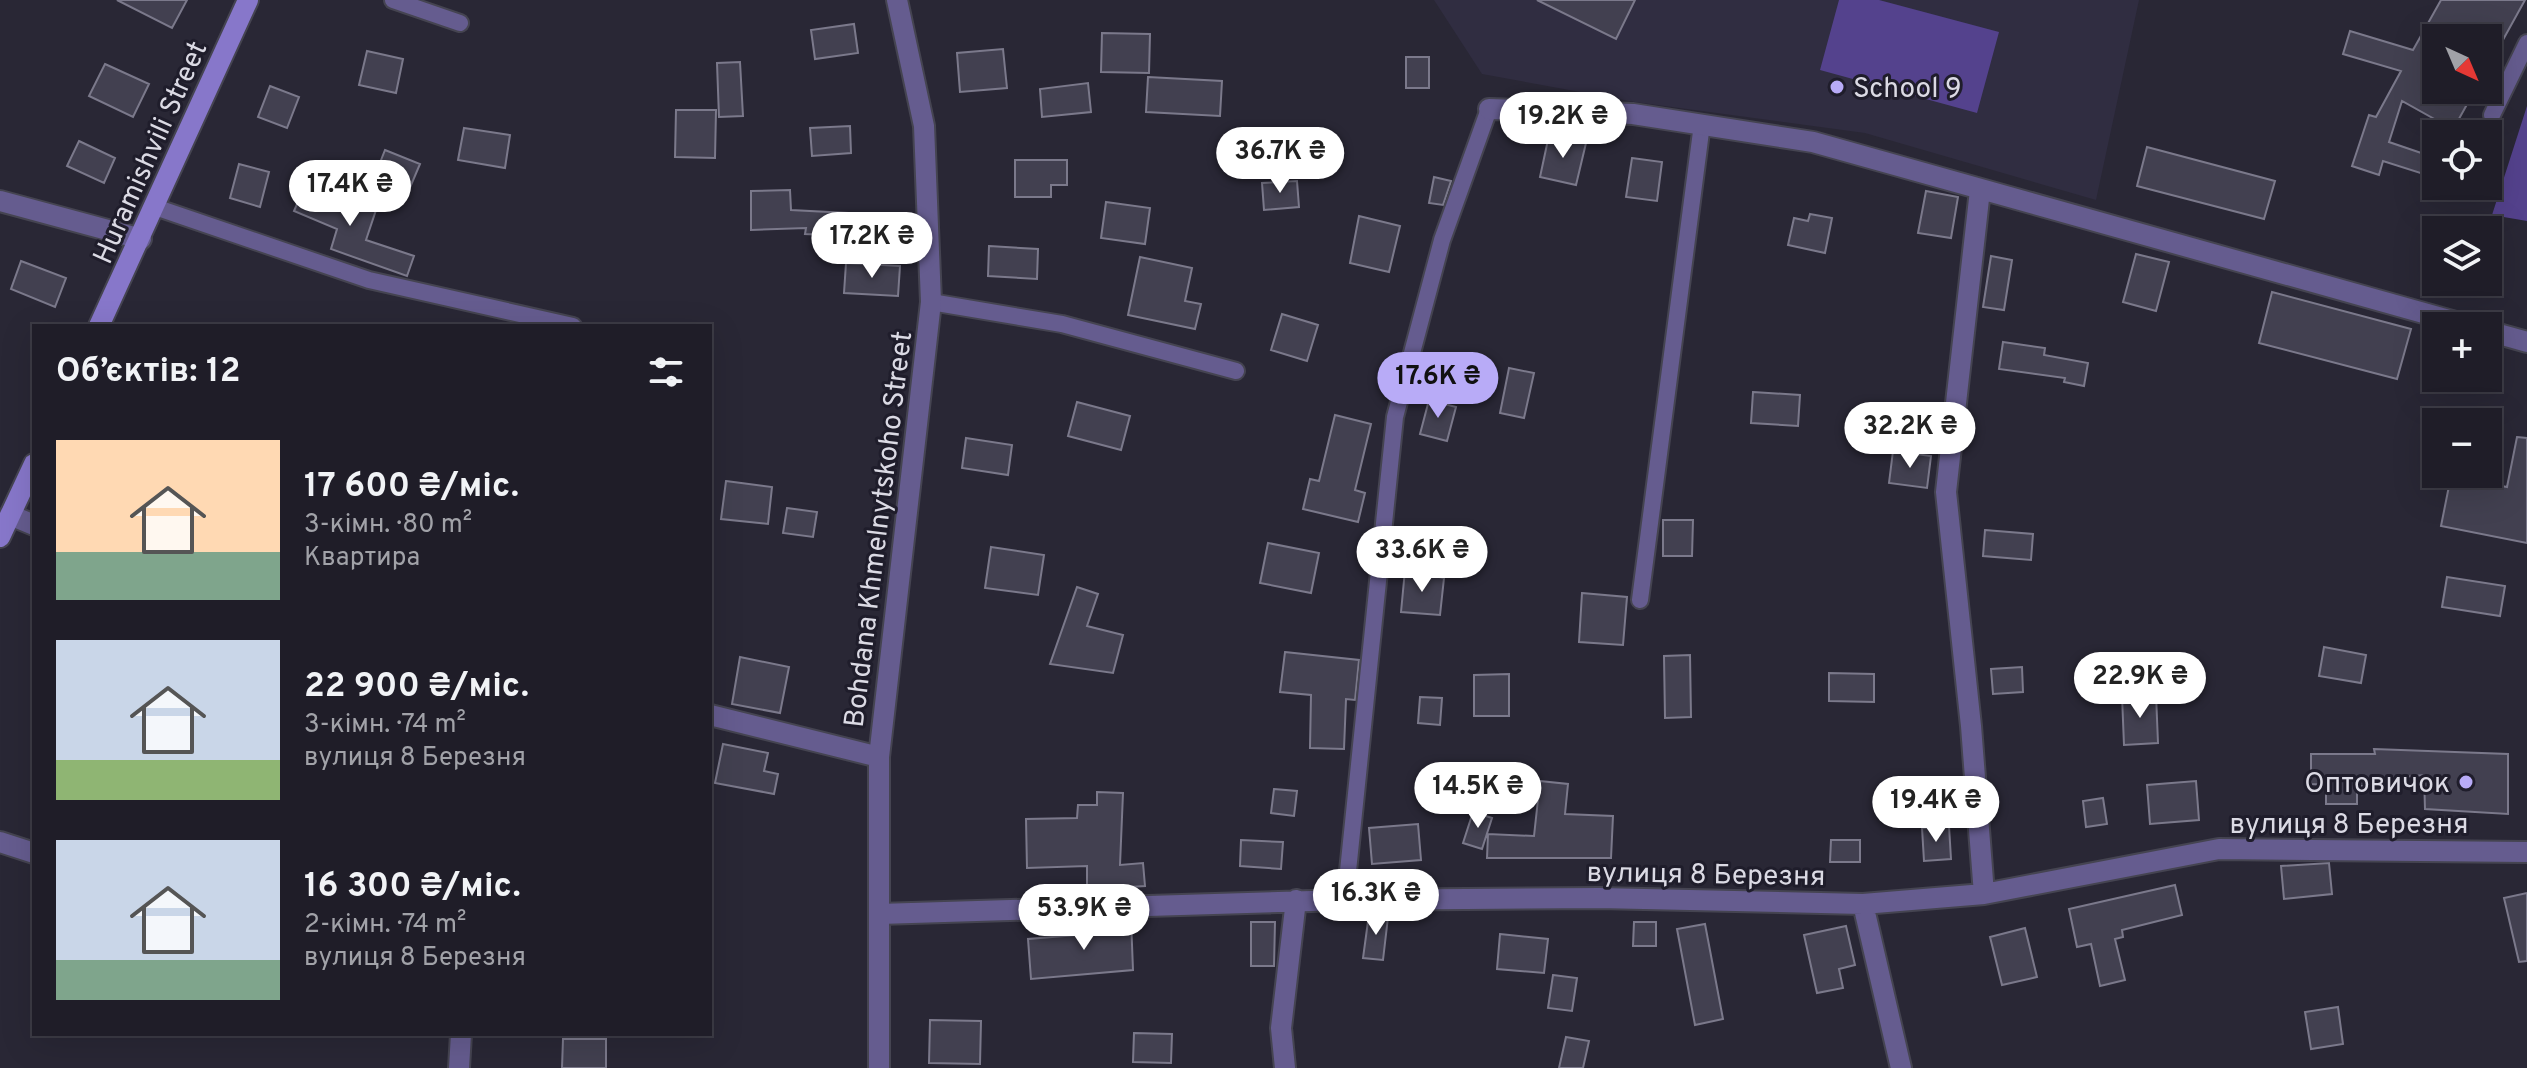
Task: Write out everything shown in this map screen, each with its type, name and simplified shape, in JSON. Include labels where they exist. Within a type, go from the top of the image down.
[{"type":"main road","name":"Huramishvili Street","points":[[100,324],[248,0]]},
{"type":"main road","points":[[0,537],[32,468]]},
{"type":"street","name":"Bohdana Khmelnytskoho Street","points":[[879,1068],[879,757],[931,302],[924,126],[897,0]]},
{"type":"street","points":[[1489,109],[1633,114],[1813,142],[2422,313]]},
{"type":"street","points":[[1980,190],[1946,492],[1971,726],[1984,894]]},
{"type":"street","points":[[0,201],[141,239]]},
{"type":"street","points":[[2502,335],[2527,342]]},
{"type":"street","points":[[10,515],[32,524]]},
{"type":"street","points":[[712,715],[879,757]]},
{"type":"street","points":[[0,842],[32,852]]},
{"type":"street","name":"вулиця 8 Березня","points":[[879,914],[1296,900],[1599,898],[1863,904],[1984,894],[2219,849],[2527,852]]},
{"type":"street","points":[[1285,1068],[1281,1028],[1296,900]]},
{"type":"street","points":[[1863,904],[1901,1068]]},
{"type":"street","points":[[459,1068],[461,1036]]},
{"type":"lane","points":[[393,0],[460,23]]},
{"type":"lane","points":[[2492,115],[2527,43]]},
{"type":"lane","points":[[1345,900],[1395,417],[1442,240],[1489,109]]},
{"type":"lane","points":[[1640,600],[1702,124]]},
{"type":"lane","points":[[155,207],[369,280],[564,324]]},
{"type":"lane","points":[[931,302],[1062,324],[1236,371]]},
{"type":"shaded area","name":"School 9","points":[[1434,0],[2139,0],[2096,200],[1865,133],[1635,102],[1482,74]]},
{"type":"shaded area","points":[[1839,0],[1879,0],[1999,32],[1977,113],[1820,70]]},
{"type":"shaded area","points":[[2527,106],[2527,221],[2492,215],[2497,200],[2502,200],[2502,184]]},
{"type":"building","points":[[117,0],[187,0],[172,28]]},
{"type":"building","points":[[1537,0],[1635,0],[1616,39]]},
{"type":"building","points":[[2441,0],[2525,0],[2502,42],[2502,24],[2428,24]]},
{"type":"building","points":[[854,24],[858,53],[815,59],[811,30]]},
{"type":"building","points":[[2350,31],[2413,50],[2422,34],[2422,104],[2467,104],[2458,120],[2436,120],[2402,101],[2389,142],[2422,153],[2422,174],[2383,161],[2379,175],[2352,166],[2369,115],[2376,117],[2401,71],[2343,54]]},
{"type":"building","points":[[1102,33],[1150,34],[1149,73],[1101,72]]},
{"type":"building","points":[[1003,49],[1007,88],[960,92],[957,53]]},
{"type":"building","points":[[367,51],[403,59],[396,93],[359,85]]},
{"type":"building","points":[[1406,57],[1429,57],[1429,88],[1406,88]]},
{"type":"building","points":[[740,62],[743,116],[719,117],[717,63]]},
{"type":"building","points":[[105,64],[149,84],[133,117],[89,96]]},
{"type":"building","points":[[1148,77],[1222,81],[1220,116],[1146,112]]},
{"type":"building","points":[[1088,83],[1091,112],[1042,117],[1040,89]]},
{"type":"building","points":[[270,86],[299,97],[287,128],[258,117]]},
{"type":"building","points":[[676,110],[716,110],[715,158],[675,157]]},
{"type":"building","points":[[850,126],[851,153],[812,156],[810,128]]},
{"type":"building","points":[[464,128],[510,135],[505,168],[458,160]]},
{"type":"building","points":[[1549,135],[1586,143],[1576,185],[1540,177]]},
{"type":"building","points":[[79,141],[115,158],[104,183],[67,166]]},
{"type":"building","points":[[2147,147],[2275,181],[2264,219],[2137,186]]},
{"type":"building","points":[[385,150],[420,164],[406,197],[372,183]]},
{"type":"building","points":[[1632,158],[1662,162],[1657,201],[1626,197]]},
{"type":"building","points":[[1015,160],[1067,160],[1067,185],[1051,185],[1051,197],[1015,197]]},
{"type":"building","points":[[239,164],[269,172],[260,207],[230,198]]},
{"type":"building","points":[[1434,177],[1451,181],[1443,205],[1429,203]]},
{"type":"building","points":[[307,181],[376,210],[366,240],[414,256],[407,276],[331,249],[337,229],[294,211]]},
{"type":"building","points":[[1297,181],[1299,207],[1264,210],[1262,183]]},
{"type":"building","points":[[790,190],[791,210],[848,213],[846,236],[805,234],[806,228],[751,230],[751,191]]},
{"type":"building","points":[[1926,191],[1958,197],[1951,238],[1918,233]]},
{"type":"building","points":[[1106,202],[1150,208],[1145,244],[1101,238]]},
{"type":"building","points":[[1810,214],[1832,218],[1825,253],[1788,245],[1794,218],[1808,221]]},
{"type":"building","points":[[1359,216],[1400,226],[1389,272],[1350,263]]},
{"type":"building","points":[[989,246],[1038,249],[1037,279],[988,276]]},
{"type":"building","points":[[2136,254],[2169,262],[2156,311],[2123,302]]},
{"type":"building","points":[[1991,256],[2012,260],[2004,310],[1983,307]]},
{"type":"building","points":[[1140,257],[1192,268],[1185,301],[1201,304],[1195,329],[1128,315]]},
{"type":"building","points":[[21,261],[66,278],[55,307],[11,289]]},
{"type":"building","points":[[846,263],[900,266],[898,296],[844,293]]},
{"type":"building","points":[[2272,292],[2411,329],[2397,379],[2259,343]]},
{"type":"building","points":[[1282,314],[1318,325],[1307,361],[1271,350]]},
{"type":"building","points":[[2003,342],[2045,348],[2044,355],[2088,363],[2084,386],[2064,382],[2065,378],[1999,369]]},
{"type":"building","points":[[1509,368],[1534,373],[1524,418],[1500,413]]},
{"type":"building","points":[[1753,392],[1800,395],[1798,426],[1751,423]]},
{"type":"building","points":[[1429,400],[1456,407],[1447,441],[1420,434]]},
{"type":"building","points":[[1077,402],[1130,416],[1121,450],[1068,436]]},
{"type":"building","points":[[1875,404],[1911,406],[1910,430],[1874,429]]},
{"type":"building","points":[[1335,415],[1371,424],[1355,490],[1365,493],[1358,522],[1303,509],[1310,479],[1319,481]]},
{"type":"building","points":[[2517,437],[2527,438],[2527,543],[2441,526],[2449,488],[2507,487]]},
{"type":"building","points":[[966,438],[1012,445],[1008,475],[962,468]]},
{"type":"building","points":[[1893,451],[1931,456],[1927,488],[1889,483]]},
{"type":"building","points":[[726,481],[772,487],[768,524],[721,519]]},
{"type":"building","points":[[787,508],[817,512],[813,537],[783,533]]},
{"type":"building","points":[[1663,520],[1693,520],[1692,556],[1663,556]]},
{"type":"building","points":[[1985,530],[2033,534],[2031,560],[1983,556]]},
{"type":"building","points":[[1268,543],[1319,553],[1311,593],[1260,583]]},
{"type":"building","points":[[991,547],[1044,555],[1038,595],[985,588]]},
{"type":"building","points":[[1405,570],[1444,578],[1440,615],[1401,612]]},
{"type":"building","points":[[2447,577],[2505,586],[2500,616],[2442,607]]},
{"type":"building","points":[[1077,587],[1098,594],[1087,626],[1123,635],[1113,673],[1050,664]]},
{"type":"building","points":[[1582,593],[1627,597],[1623,645],[1579,642]]},
{"type":"building","points":[[2324,647],[2366,655],[2361,683],[2319,676]]},
{"type":"building","points":[[1285,652],[1359,660],[1355,700],[1346,699],[1344,749],[1310,748],[1311,695],[1280,692]]},
{"type":"building","points":[[1690,655],[1691,717],[1665,718],[1664,656]]},
{"type":"building","points":[[740,657],[789,667],[780,713],[732,704]]},
{"type":"building","points":[[2022,667],[2023,692],[1993,694],[1991,669]]},
{"type":"building","points":[[1829,673],[1874,674],[1874,702],[1829,701]]},
{"type":"building","points":[[1509,674],[1509,716],[1474,716],[1474,675]]},
{"type":"building","points":[[2156,694],[2158,743],[2124,745],[2122,696]]},
{"type":"building","points":[[1420,697],[1442,698],[1440,725],[1418,723]]},
{"type":"building","points":[[723,744],[768,753],[764,771],[778,774],[774,794],[715,783]]},
{"type":"building","points":[[2374,749],[2508,754],[2508,814],[2425,809],[2424,775],[2371,780],[2371,786],[2357,786],[2357,804],[2326,804],[2326,785],[2311,784],[2311,754],[2375,754]]},
{"type":"building","points":[[1540,781],[1568,784],[1565,814],[1613,816],[1611,858],[1487,858],[1488,834],[1534,836]]},
{"type":"building","points":[[2196,781],[2199,820],[2150,824],[2147,785]]},
{"type":"building","points":[[1274,789],[1297,791],[1294,816],[1271,813]]},
{"type":"building","points":[[1097,792],[1123,793],[1120,865],[1143,863],[1145,886],[1129,887],[1129,893],[1100,894],[1099,890],[1087,890],[1087,866],[1027,868],[1026,819],[1077,818],[1078,805],[1097,805]]},
{"type":"building","points":[[2103,798],[2107,824],[2086,827],[2083,801]]},
{"type":"building","points":[[1473,812],[1492,818],[1482,849],[1463,843]]},
{"type":"building","points":[[1418,824],[1421,860],[1372,864],[1369,828]]},
{"type":"building","points":[[1949,826],[1951,859],[1924,861],[1922,828]]},
{"type":"building","points":[[1241,840],[1283,842],[1281,869],[1240,866]]},
{"type":"building","points":[[1831,840],[1860,840],[1860,862],[1830,862]]},
{"type":"building","points":[[2329,863],[2332,894],[2284,899],[2281,866]]},
{"type":"building","points":[[2175,885],[2182,915],[2122,930],[2123,937],[2115,939],[2125,980],[2100,986],[2091,944],[2077,947],[2069,909]]},
{"type":"building","points":[[2527,893],[2527,961],[2519,962],[2504,898]]},
{"type":"building","points":[[1369,914],[1388,917],[1383,960],[1363,958]]},
{"type":"building","points":[[1131,919],[1133,970],[1031,979],[1028,939],[1101,933],[1101,920]]},
{"type":"building","points":[[1251,922],[1275,922],[1274,966],[1251,966]]},
{"type":"building","points":[[1634,922],[1656,922],[1656,946],[1633,946]]},
{"type":"building","points":[[1705,924],[1723,1019],[1695,1025],[1677,929]]},
{"type":"building","points":[[1846,926],[1855,965],[1839,969],[1843,988],[1817,993],[1804,935]]},
{"type":"building","points":[[2025,928],[2037,977],[2002,985],[1990,937]]},
{"type":"building","points":[[1500,934],[1548,939],[1544,973],[1497,969]]},
{"type":"building","points":[[1553,975],[1577,978],[1572,1011],[1548,1008]]},
{"type":"building","points":[[2338,1007],[2343,1044],[2311,1049],[2305,1012]]},
{"type":"building","points":[[930,1020],[981,1021],[980,1064],[929,1063]]},
{"type":"building","points":[[1134,1033],[1172,1034],[1171,1063],[1133,1062]]},
{"type":"building","points":[[1566,1037],[1589,1041],[1583,1068],[1559,1068]]},
{"type":"building","points":[[563,1039],[606,1039],[606,1068],[562,1068]]},
{"type":"place","name":"School 9","points":[[1837,87]]},
{"type":"place","name":"Оптовичок","points":[[2466,782]]}]
